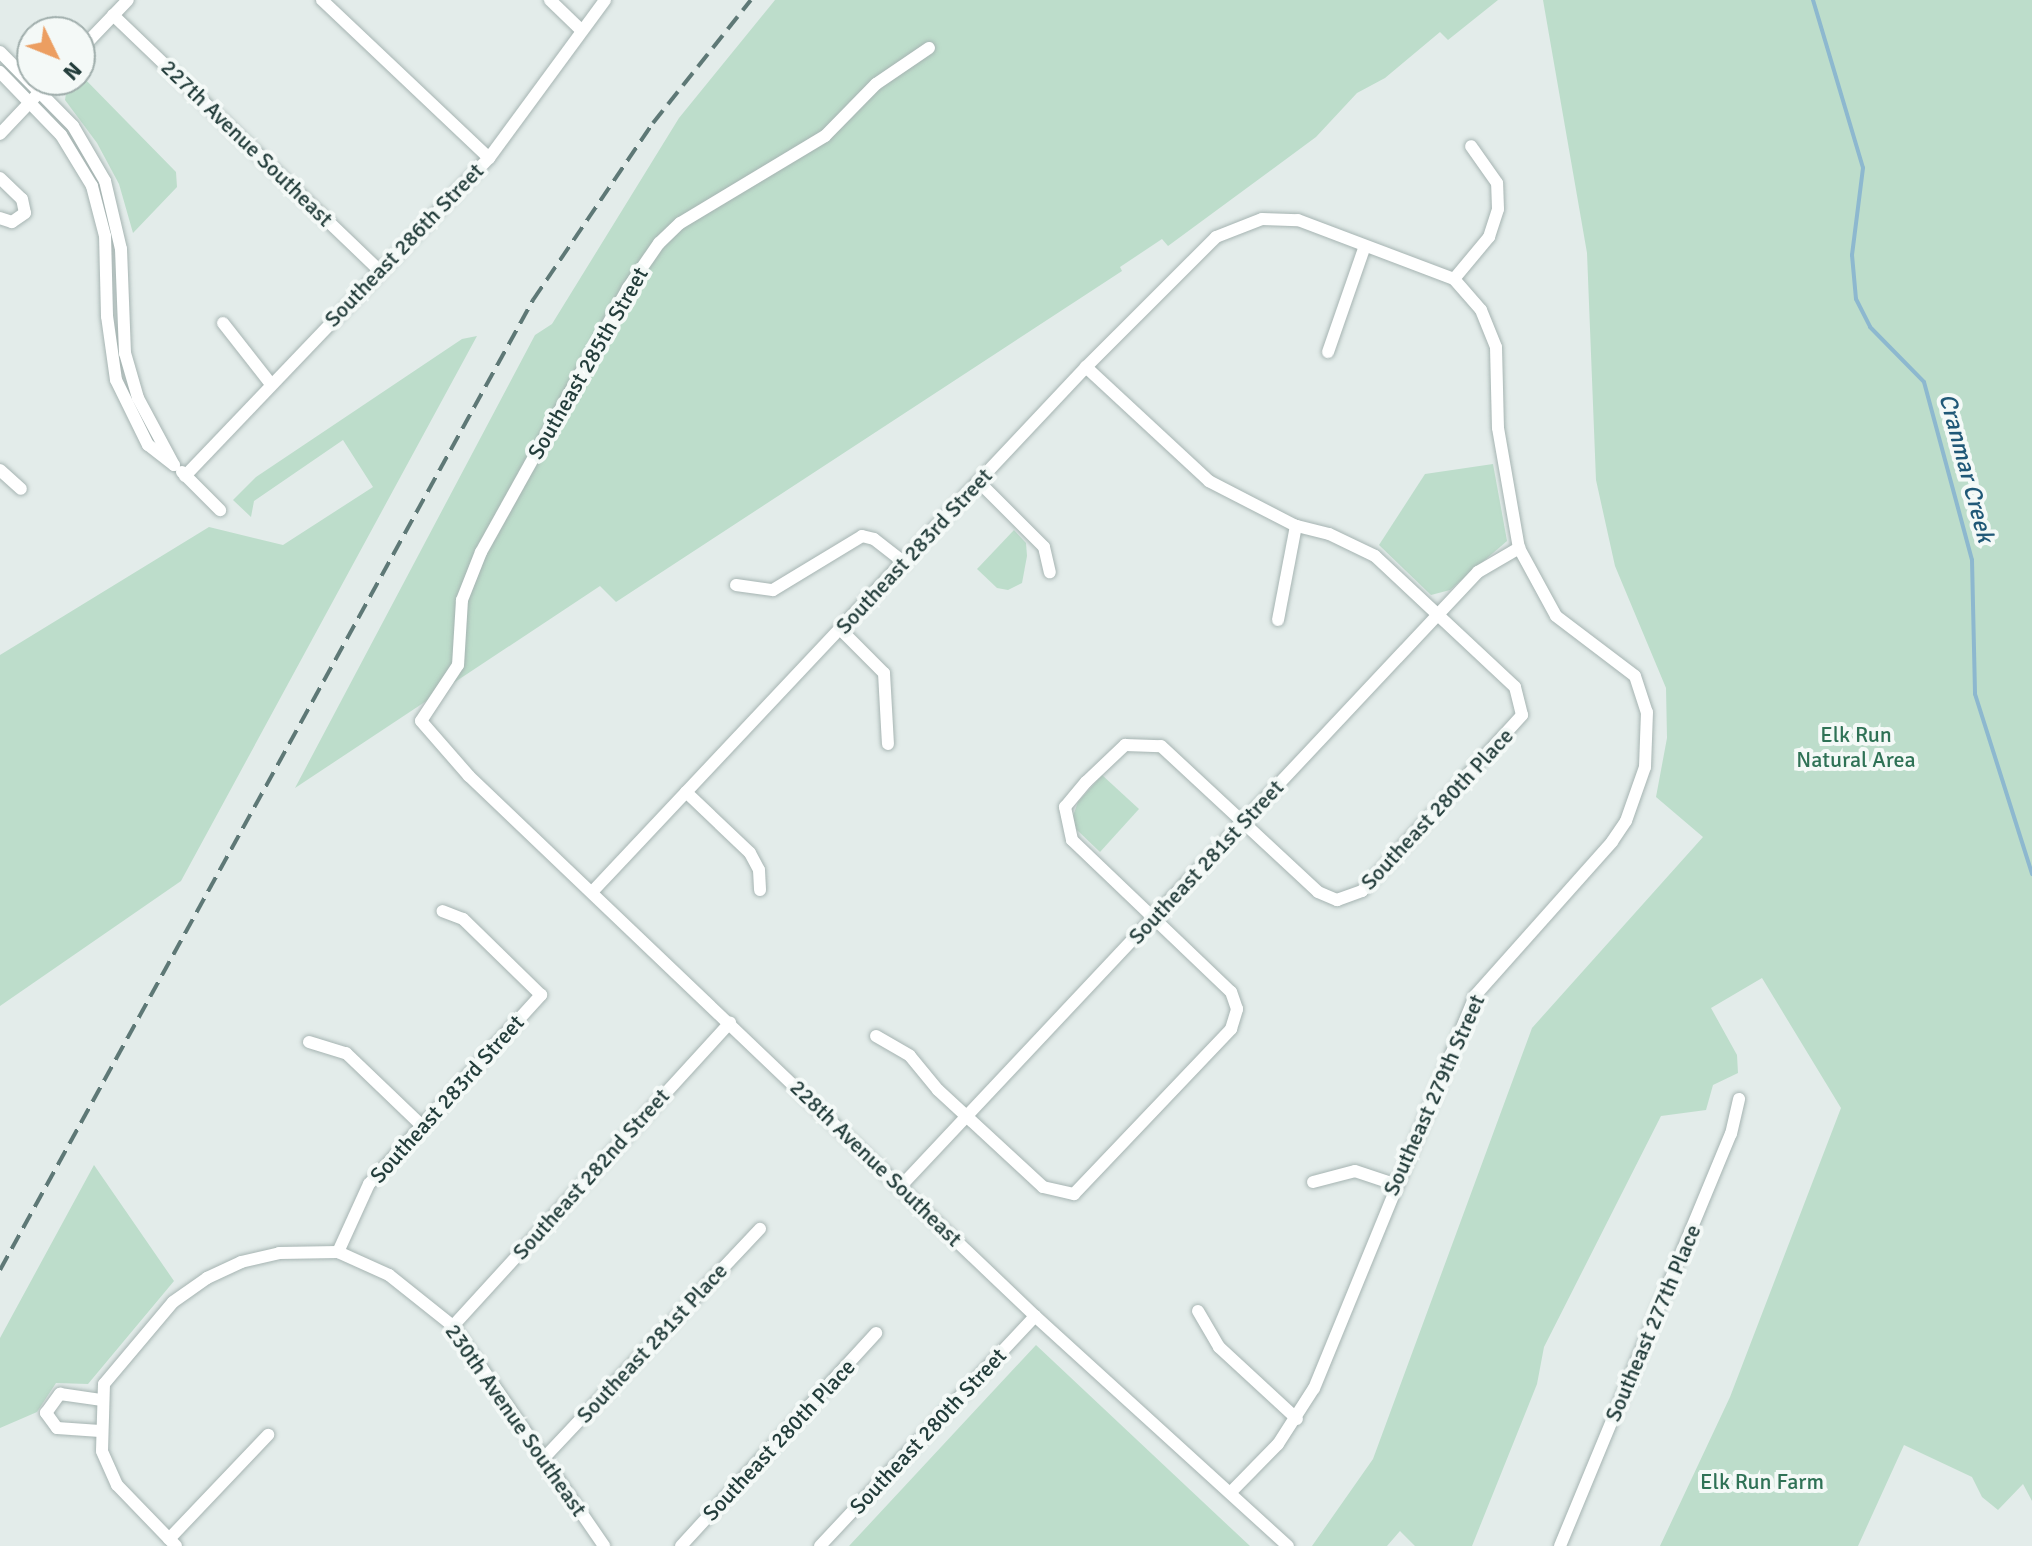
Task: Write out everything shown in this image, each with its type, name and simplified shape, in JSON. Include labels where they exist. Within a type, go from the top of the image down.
[{"type":"street","points":[[96,33],[128,0]]},
{"type":"street","points":[[322,0],[489,158]]},
{"type":"street","points":[[550,0],[580,29]]},
{"type":"street","name":"Southeast 286th Street","points":[[185,476],[270,383],[489,158],[580,29],[605,0]]},
{"type":"street","name":"227th Avenue Southeast","points":[[113,15],[380,271]]},
{"type":"street","name":"Southeast 285th Street","points":[[469,776],[421,721],[458,665],[462,600],[481,552],[628,288],[680,223],[803,152],[887,75],[929,48]]},
{"type":"street","points":[[0,52],[16,67]]},
{"type":"street","points":[[0,72],[67,142],[92,186],[105,236],[107,316],[116,380],[148,445],[174,465],[220,510]]},
{"type":"street","points":[[0,134],[36,96]]},
{"type":"street","points":[[45,96],[85,141],[105,181],[121,249],[127,362],[138,398],[174,465]]},
{"type":"street","points":[[1454,279],[1489,237],[1498,209],[1497,183],[1471,146]]},
{"type":"street","points":[[0,178],[22,199],[25,213],[12,222],[0,218]]},
{"type":"street","name":"Southeast 283rd Street","points":[[593,891],[905,563],[1086,367],[1204,246],[1244,224],[1298,220],[1365,246]]},
{"type":"street","points":[[1328,352],[1365,246],[1454,279],[1481,310],[1496,347],[1498,428],[1519,548]]},
{"type":"street","points":[[223,323],[270,383]]},
{"type":"street","points":[[1086,367],[1195,471],[1296,526],[1329,534],[1375,556],[1439,613]]},
{"type":"street","points":[[0,470],[21,489]]},
{"type":"street","points":[[979,482],[1044,547],[1050,572]]},
{"type":"street","points":[[1278,620],[1296,526]]},
{"type":"street","points":[[736,585],[773,590],[862,536],[874,539],[905,563]]},
{"type":"street","name":"Southeast 281st Street","points":[[901,1186],[1478,572],[1519,548]]},
{"type":"street","name":"Southeast 279th Street","points":[[1231,1492],[1297,1419],[1394,1184],[1481,988],[1626,821],[1645,767],[1647,712],[1635,676],[1556,616],[1519,548]]},
{"type":"street","name":"Southeast 280th Place","points":[[1243,822],[1318,892],[1337,900],[1362,891],[1518,724],[1522,705],[1515,687],[1439,613]]},
{"type":"street","points":[[841,630],[884,673],[888,744]]},
{"type":"street","points":[[876,1036],[910,1056],[966,1117],[1043,1187],[1061,1194],[1082,1189],[1231,1029],[1237,1009],[1231,992],[1072,840],[1064,817],[1071,797],[1116,750],[1138,741],[1173,753],[1243,822]]},
{"type":"street","name":"228th Avenue Southeast","points":[[469,776],[1035,1316],[1288,1546]]},
{"type":"street","points":[[686,792],[750,853],[759,870],[760,890]]},
{"type":"street","name":"Southeast 283rd Street","points":[[338,1252],[369,1184],[541,995],[463,919],[442,911]]},
{"type":"street","name":"Southeast 282nd Street","points":[[453,1326],[730,1023]]},
{"type":"street","points":[[309,1042],[346,1053],[422,1126]]},
{"type":"street","name":"Southeast 277th Place","points":[[1560,1546],[1731,1134],[1739,1099]]},
{"type":"street","points":[[1313,1182],[1355,1171],[1394,1184]]},
{"type":"street","name":"Southeast 281st Place","points":[[544,1458],[760,1229]]},
{"type":"street","points":[[268,1435],[173,1543],[117,1485],[100,1431],[104,1384],[122,1358],[173,1302],[207,1278],[241,1262],[279,1253],[338,1252]]},
{"type":"street","name":"230th Avenue Southeast","points":[[338,1252],[389,1275],[453,1326],[604,1546]]},
{"type":"street","points":[[1198,1311],[1219,1347],[1297,1419]]},
{"type":"street","name":"Southeast 280th Street","points":[[820,1546],[1035,1316]]},
{"type":"street","name":"Southeast 280th Place","points":[[681,1546],[876,1333]]},
{"type":"street","points":[[100,1431],[57,1428],[46,1413],[60,1394],[101,1400]]},
{"type":"green space","points":[[775,0],[1498,0],[1448,40],[1440,32],[1385,78],[1357,93],[1316,137],[1168,246],[1162,239],[1120,267],[1122,271],[616,602],[600,586],[295,788],[535,335],[552,324],[679,118]]},
{"type":"green space","name":"Elk Run Natural Area","points":[[1543,0],[2032,0],[2032,1501],[2023,1484],[1998,1510],[1982,1497],[1972,1477],[1904,1445],[1858,1546],[1660,1546],[1730,1397],[1841,1108],[1762,978],[1711,1008],[1737,1055],[1738,1073],[1713,1085],[1706,1110],[1661,1116],[1544,1347],[1537,1384],[1472,1546],[1415,1546],[1400,1531],[1387,1546],[1312,1546],[1373,1459],[1532,1028],[1703,837],[1656,797],[1667,738],[1666,688],[1615,566],[1596,480],[1587,253]]},
{"type":"green space","points":[[96,90],[176,172],[177,187],[133,233],[119,184],[97,143],[65,100],[66,96],[96,96]]},
{"type":"green space","points":[[477,336],[181,881],[0,1006],[0,655],[209,527],[283,545],[373,487],[343,440],[254,501],[251,517],[233,500],[256,477],[462,339]]},
{"type":"green space","points":[[1493,464],[1507,541],[1450,590],[1431,595],[1379,545],[1425,474]]},
{"type":"green space","points":[[1014,530],[1026,543],[1022,583],[1008,590],[997,588],[977,569]]},
{"type":"green space","points":[[1102,775],[1139,809],[1100,852],[1076,829],[1073,816],[1078,802]]},
{"type":"green space","points":[[94,1165],[174,1281],[88,1384],[56,1383],[37,1412],[0,1428],[0,1338]]},
{"type":"green space","points":[[1036,1345],[1219,1517],[1250,1546],[849,1546]]},
{"type":"waterway","name":"Cranmar Creek","points":[[1813,0],[1863,168],[1852,255],[1856,299],[1870,327],[1924,382],[1972,560],[1975,694],[2032,874]]},
{"type":"railway","points":[[0,1270],[533,300],[653,123],[751,0]]},
{"type":"park label","name":"Elk Run Farm","points":[[1762,1482]]}]
